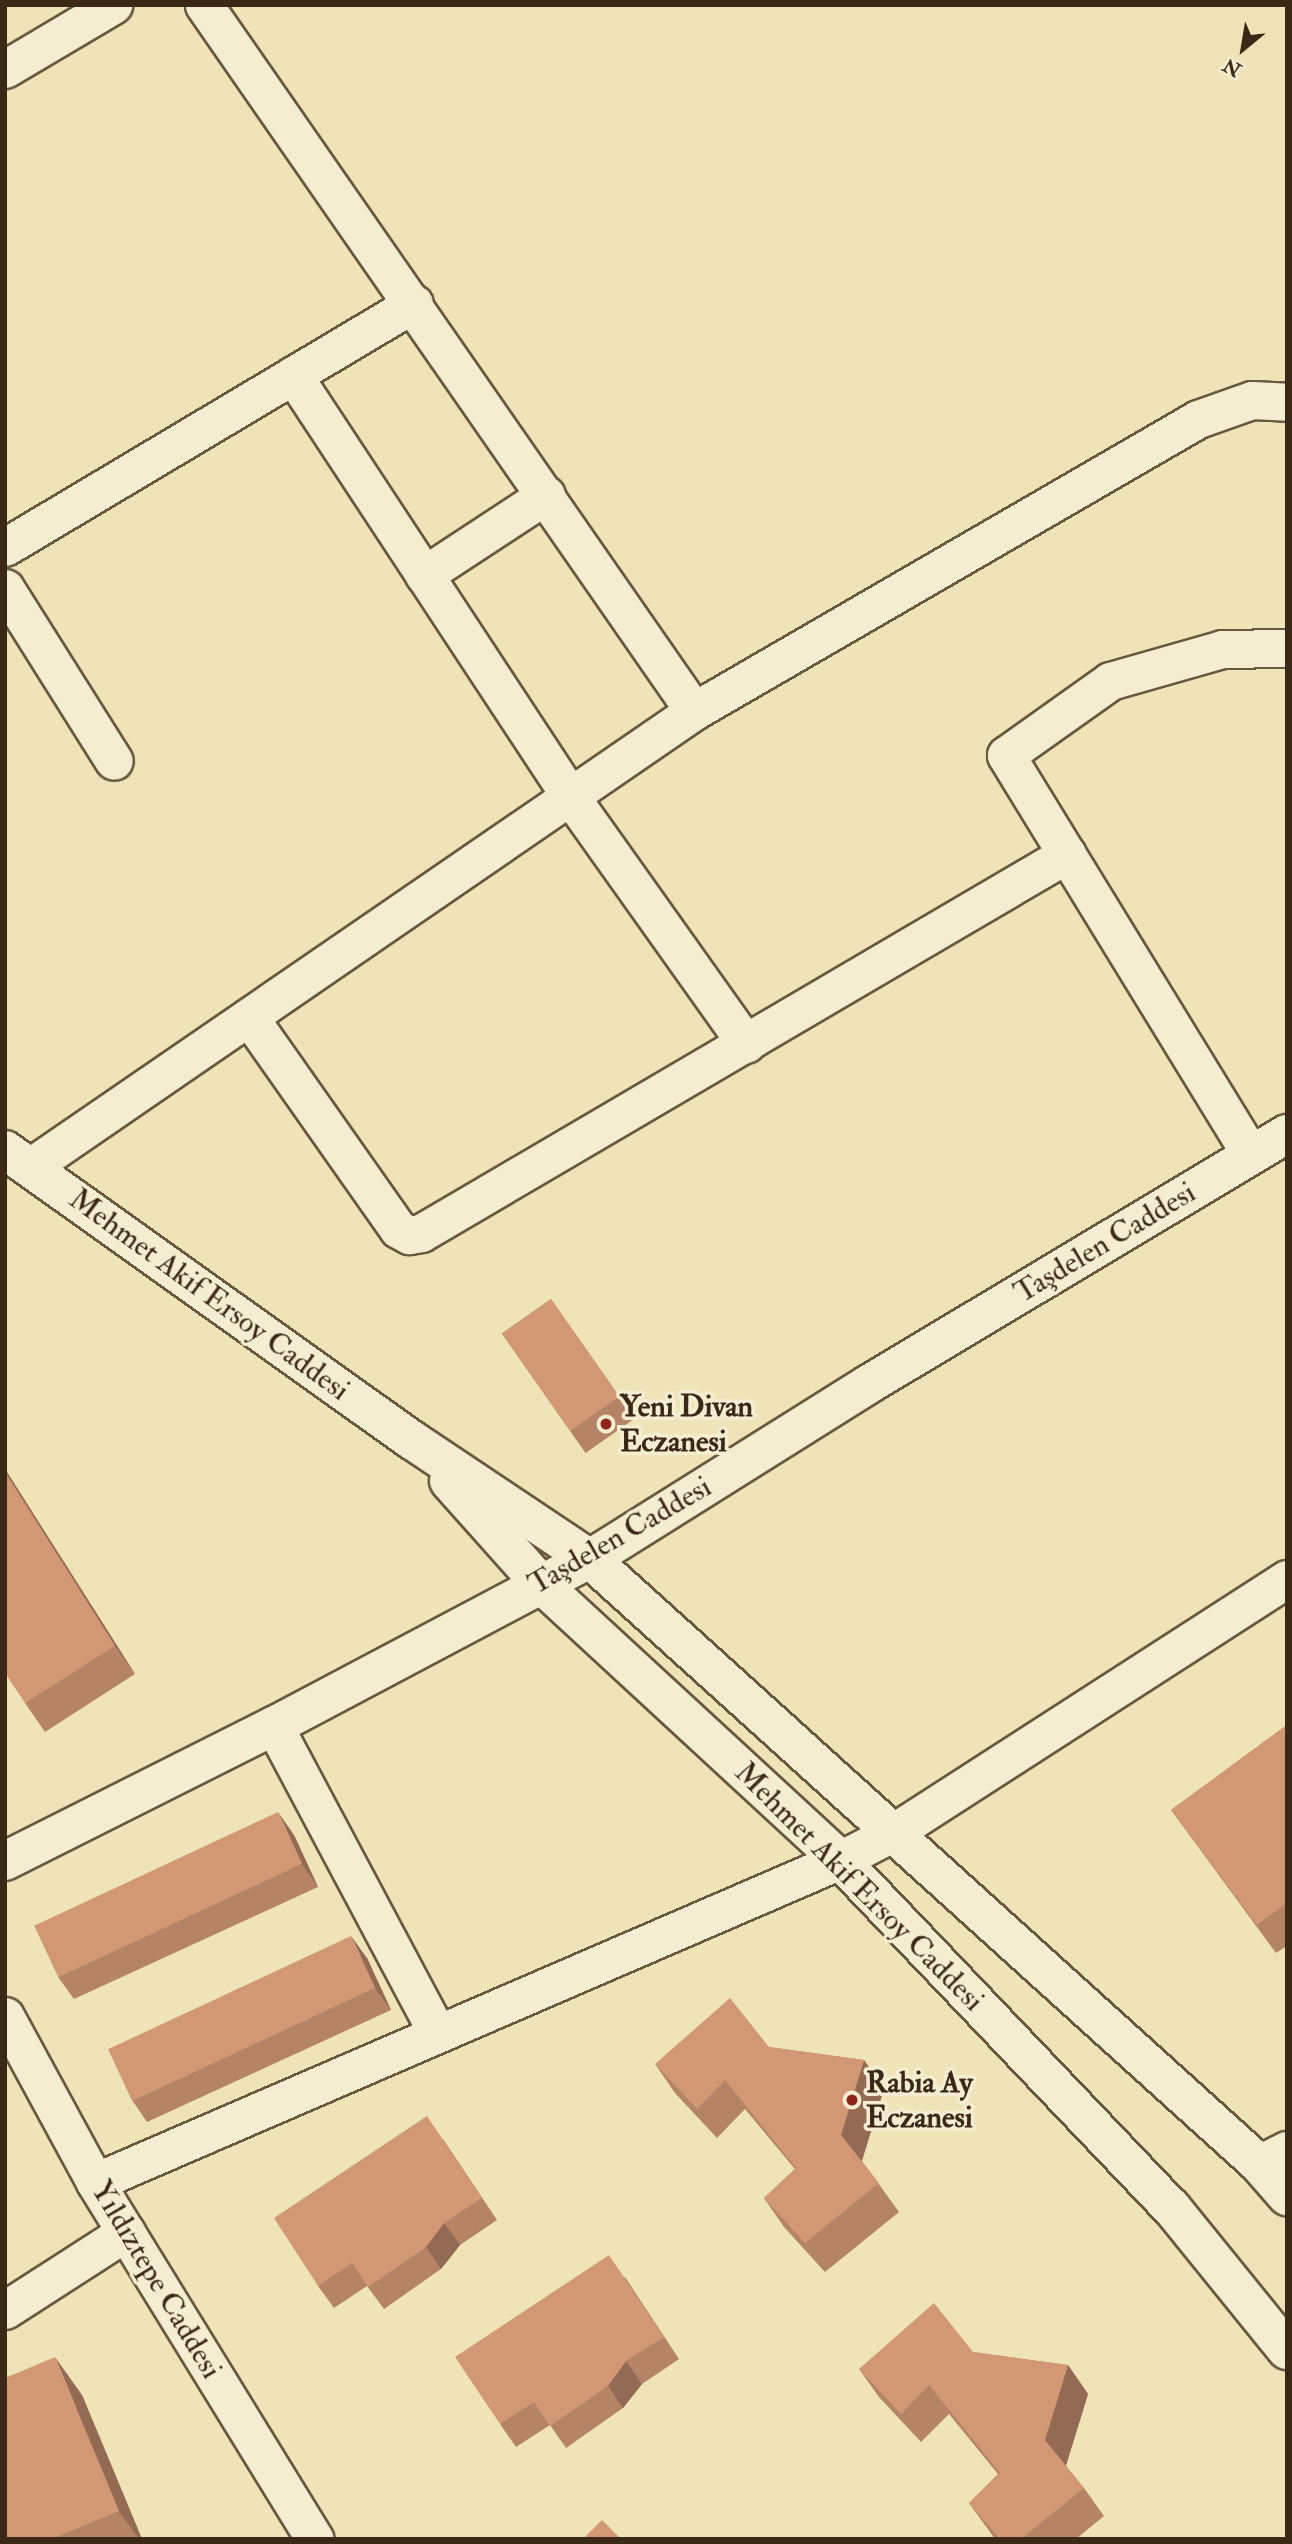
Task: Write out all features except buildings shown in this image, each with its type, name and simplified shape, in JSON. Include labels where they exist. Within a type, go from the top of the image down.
[{"type":"main road","name":"Taşdelen Caddesi","points":[[5,1861],[274,1726],[540,1583],[590,1559],[869,1384],[1287,1134]]},
{"type":"main road","name":"Mehmet Akif Ersoy Caddesi","points":[[18,1158],[412,1440],[590,1559],[894,1832],[1273,2157],[1287,2196]]},
{"type":"main road","name":"Mehmet Akif Ersoy Caddesi","points":[[412,1440],[540,1583],[840,1860],[1171,2207],[1287,2350]]},
{"type":"street","points":[[5,69],[113,5]]},
{"type":"street","points":[[204,5],[414,303],[694,711]]},
{"type":"street","points":[[5,547],[414,303]]},
{"type":"street","points":[[293,375],[570,796],[746,1044]]},
{"type":"street","points":[[18,1158],[249,1017],[694,711],[1198,419],[1231,404],[1281,392]]},
{"type":"street","points":[[424,575],[546,495]]},
{"type":"street","points":[[5,588],[114,761]]},
{"type":"street","points":[[1251,1155],[1006,755],[1110,681],[1222,649],[1287,648]]},
{"type":"street","points":[[249,1017],[398,1229],[408,1235],[421,1233],[1067,854]]},
{"type":"street","points":[[95,2182],[840,1860],[894,1832],[1287,1579]]},
{"type":"street","points":[[274,1726],[437,2032]]},
{"type":"street","name":"Yıldıztepe Caddesi","points":[[5,2016],[95,2182],[315,2539]]},
{"type":"street","points":[[5,2310],[126,2232]]},
{"type":"place","name":"Yeni Divan Eczanesi","points":[[606,1424]]},
{"type":"place","name":"Rabia Ay Eczanesi","points":[[852,2100]]}]
